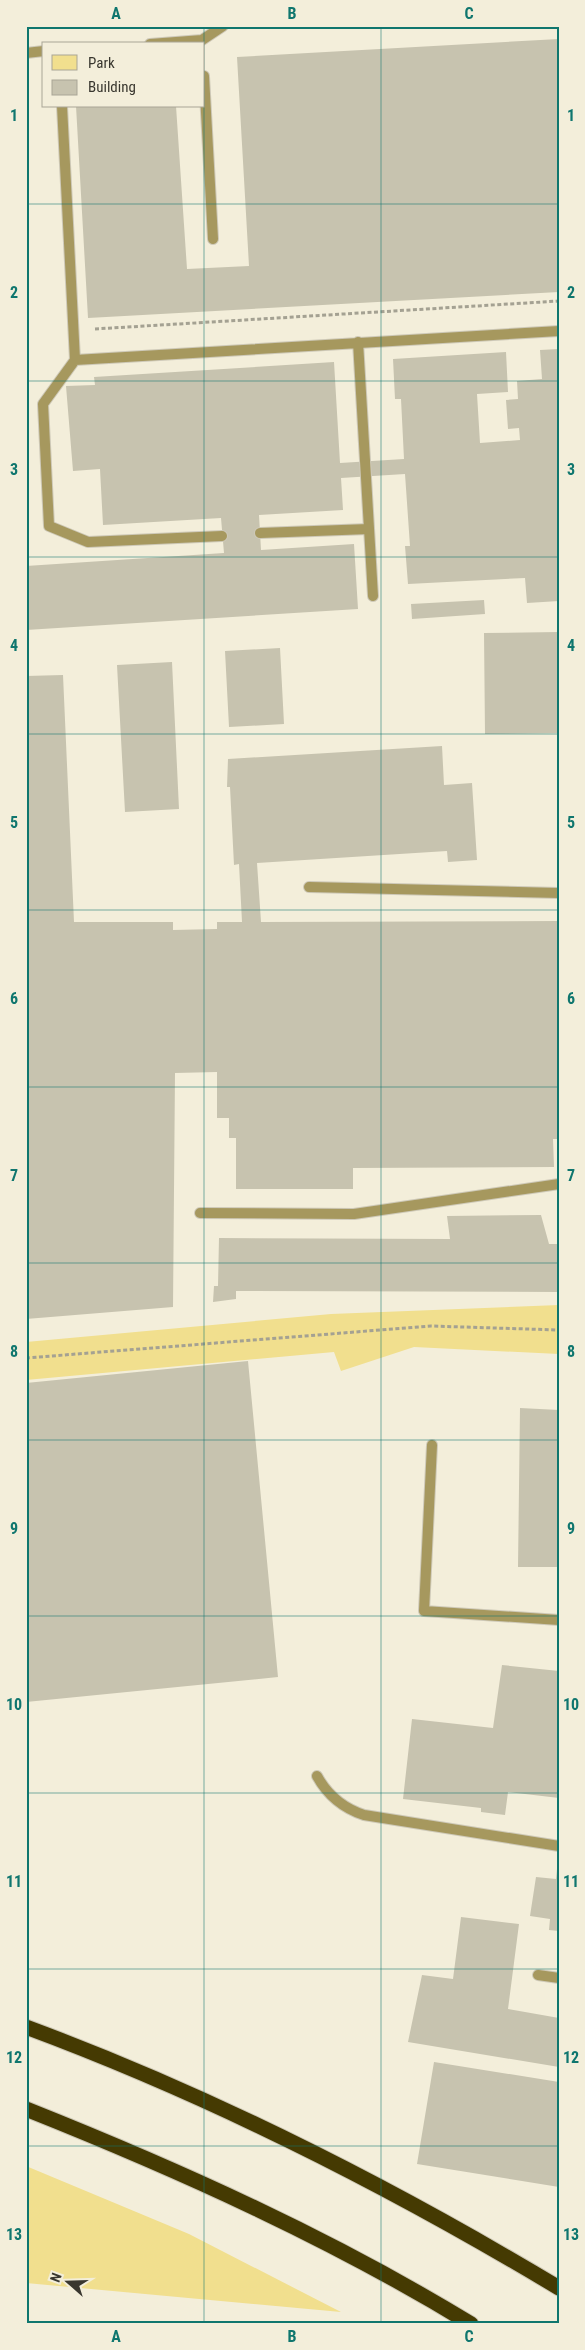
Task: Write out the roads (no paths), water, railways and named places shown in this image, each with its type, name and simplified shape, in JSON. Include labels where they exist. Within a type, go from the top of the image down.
[{"type":"highway","points":[[26,2027],[156,2079],[331,2160],[446,2222],[559,2288]]},
{"type":"highway","points":[[26,2109],[122,2147],[231,2196],[390,2277],[471,2324]]},
{"type":"lane","points":[[202,42],[223,26]]},
{"type":"lane","points":[[26,53],[42,51]]},
{"type":"lane","points":[[205,94],[213,239]]},
{"type":"lane","points":[[62,108],[75,360],[43,404],[49,526],[88,542],[222,536]]},
{"type":"lane","points":[[75,360],[559,331]]},
{"type":"lane","points":[[358,342],[373,596]]},
{"type":"lane","points":[[260,533],[369,529]]},
{"type":"lane","points":[[309,887],[559,893]]},
{"type":"lane","points":[[200,1214],[354,1214],[559,1184]]},
{"type":"lane","points":[[432,1445],[424,1611],[559,1620]]},
{"type":"lane","points":[[317,1776],[324,1788],[335,1799],[350,1810],[364,1815],[559,1846]]},
{"type":"lane","points":[[538,1975],[559,1978]]}]
